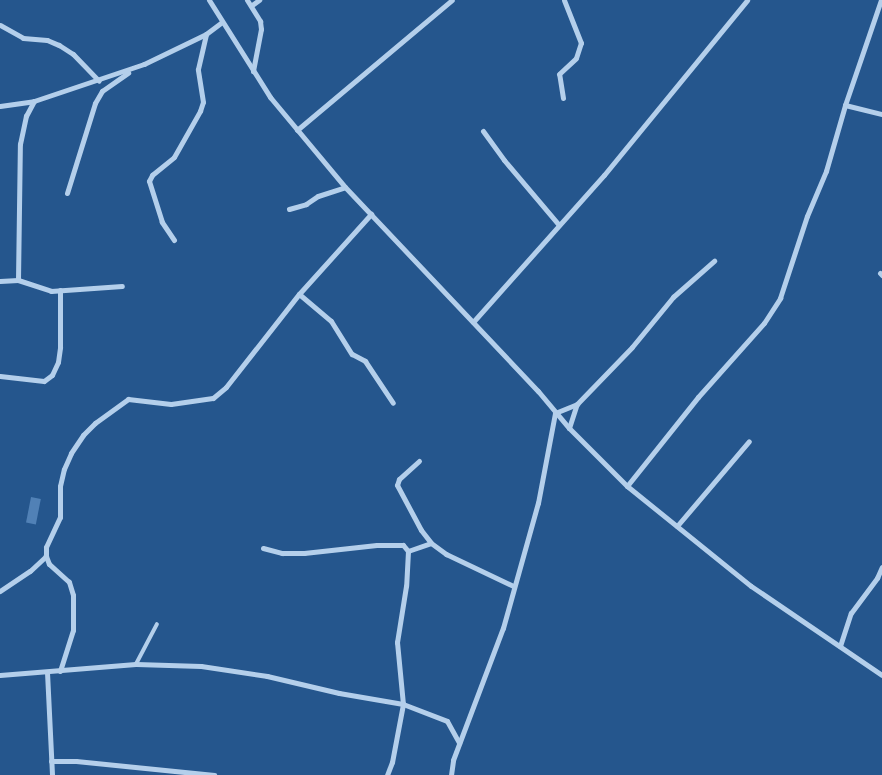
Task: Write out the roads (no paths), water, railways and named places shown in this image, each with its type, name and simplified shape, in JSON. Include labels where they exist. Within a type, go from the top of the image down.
[{"type":"street","points":[[209,0],[252,72],[297,130],[345,187],[473,322],[569,428],[627,486],[751,586],[882,675]]},
{"type":"street","points":[[247,0],[260,20],[261,29],[252,72]]},
{"type":"street","points":[[252,5],[259,0]]},
{"type":"street","points":[[297,130],[452,0]]},
{"type":"street","points":[[563,98],[559,74],[576,58],[581,43],[564,0]]},
{"type":"street","points":[[473,322],[604,175],[747,0]]},
{"type":"street","points":[[627,486],[698,397],[764,322],[780,298],[807,216],[826,171],[845,104],[881,0]]},
{"type":"street","points":[[0,106],[34,101],[134,69],[206,34],[222,22]]},
{"type":"street","points":[[0,25],[23,38],[48,40],[59,45],[72,54],[99,81]]},
{"type":"street","points":[[174,240],[162,222],[149,182],[152,175],[174,158],[200,111],[202,102],[198,69],[206,34]]},
{"type":"street","points":[[66,193],[94,103],[102,92],[134,69]]},
{"type":"street","points":[[18,280],[20,144],[26,116],[34,101]]},
{"type":"street","points":[[845,104],[882,114]]},
{"type":"street","points":[[483,131],[504,160],[559,225]]},
{"type":"street","points":[[289,209],[306,204],[318,196],[345,187]]},
{"type":"street","points":[[60,671],[73,630],[73,595],[69,582],[49,564],[46,556],[46,547],[60,517],[60,486],[64,469],[71,453],[83,435],[95,423],[128,399],[171,404],[213,398],[226,387],[299,294],[371,214]]},
{"type":"street","points":[[555,413],[577,404],[632,347],[673,298],[714,261]]},
{"type":"street","points":[[0,281],[18,280],[51,291],[122,286]]},
{"type":"street","points":[[0,376],[44,380],[52,375],[58,362],[60,347],[60,290]]},
{"type":"street","points":[[299,294],[331,321],[352,354],[364,361],[393,403]]},
{"type":"street","points":[[569,428],[577,404]]},
{"type":"street","points":[[451,775],[453,760],[503,628],[513,586],[538,503],[555,413]]},
{"type":"street","points":[[677,526],[748,441]]},
{"type":"street","points":[[419,461],[399,478],[397,485],[421,530],[431,543],[464,563],[513,586]]},
{"type":"street","points":[[408,551],[431,543]]},
{"type":"street","points":[[263,548],[289,553],[377,545],[403,545],[408,551],[406,586],[397,642],[403,704],[392,762],[387,775]]},
{"type":"street","points":[[0,591],[30,572],[46,556]]},
{"type":"street","points":[[840,646],[851,613],[877,578],[882,568]]},
{"type":"street","points":[[0,676],[136,664],[201,666],[267,676],[339,693],[403,704],[447,721],[460,743]]},
{"type":"street","points":[[47,672],[52,775]]},
{"type":"street","points":[[51,761],[76,761],[214,775]]},
{"type":"lane","points":[[136,664],[157,624]]}]
